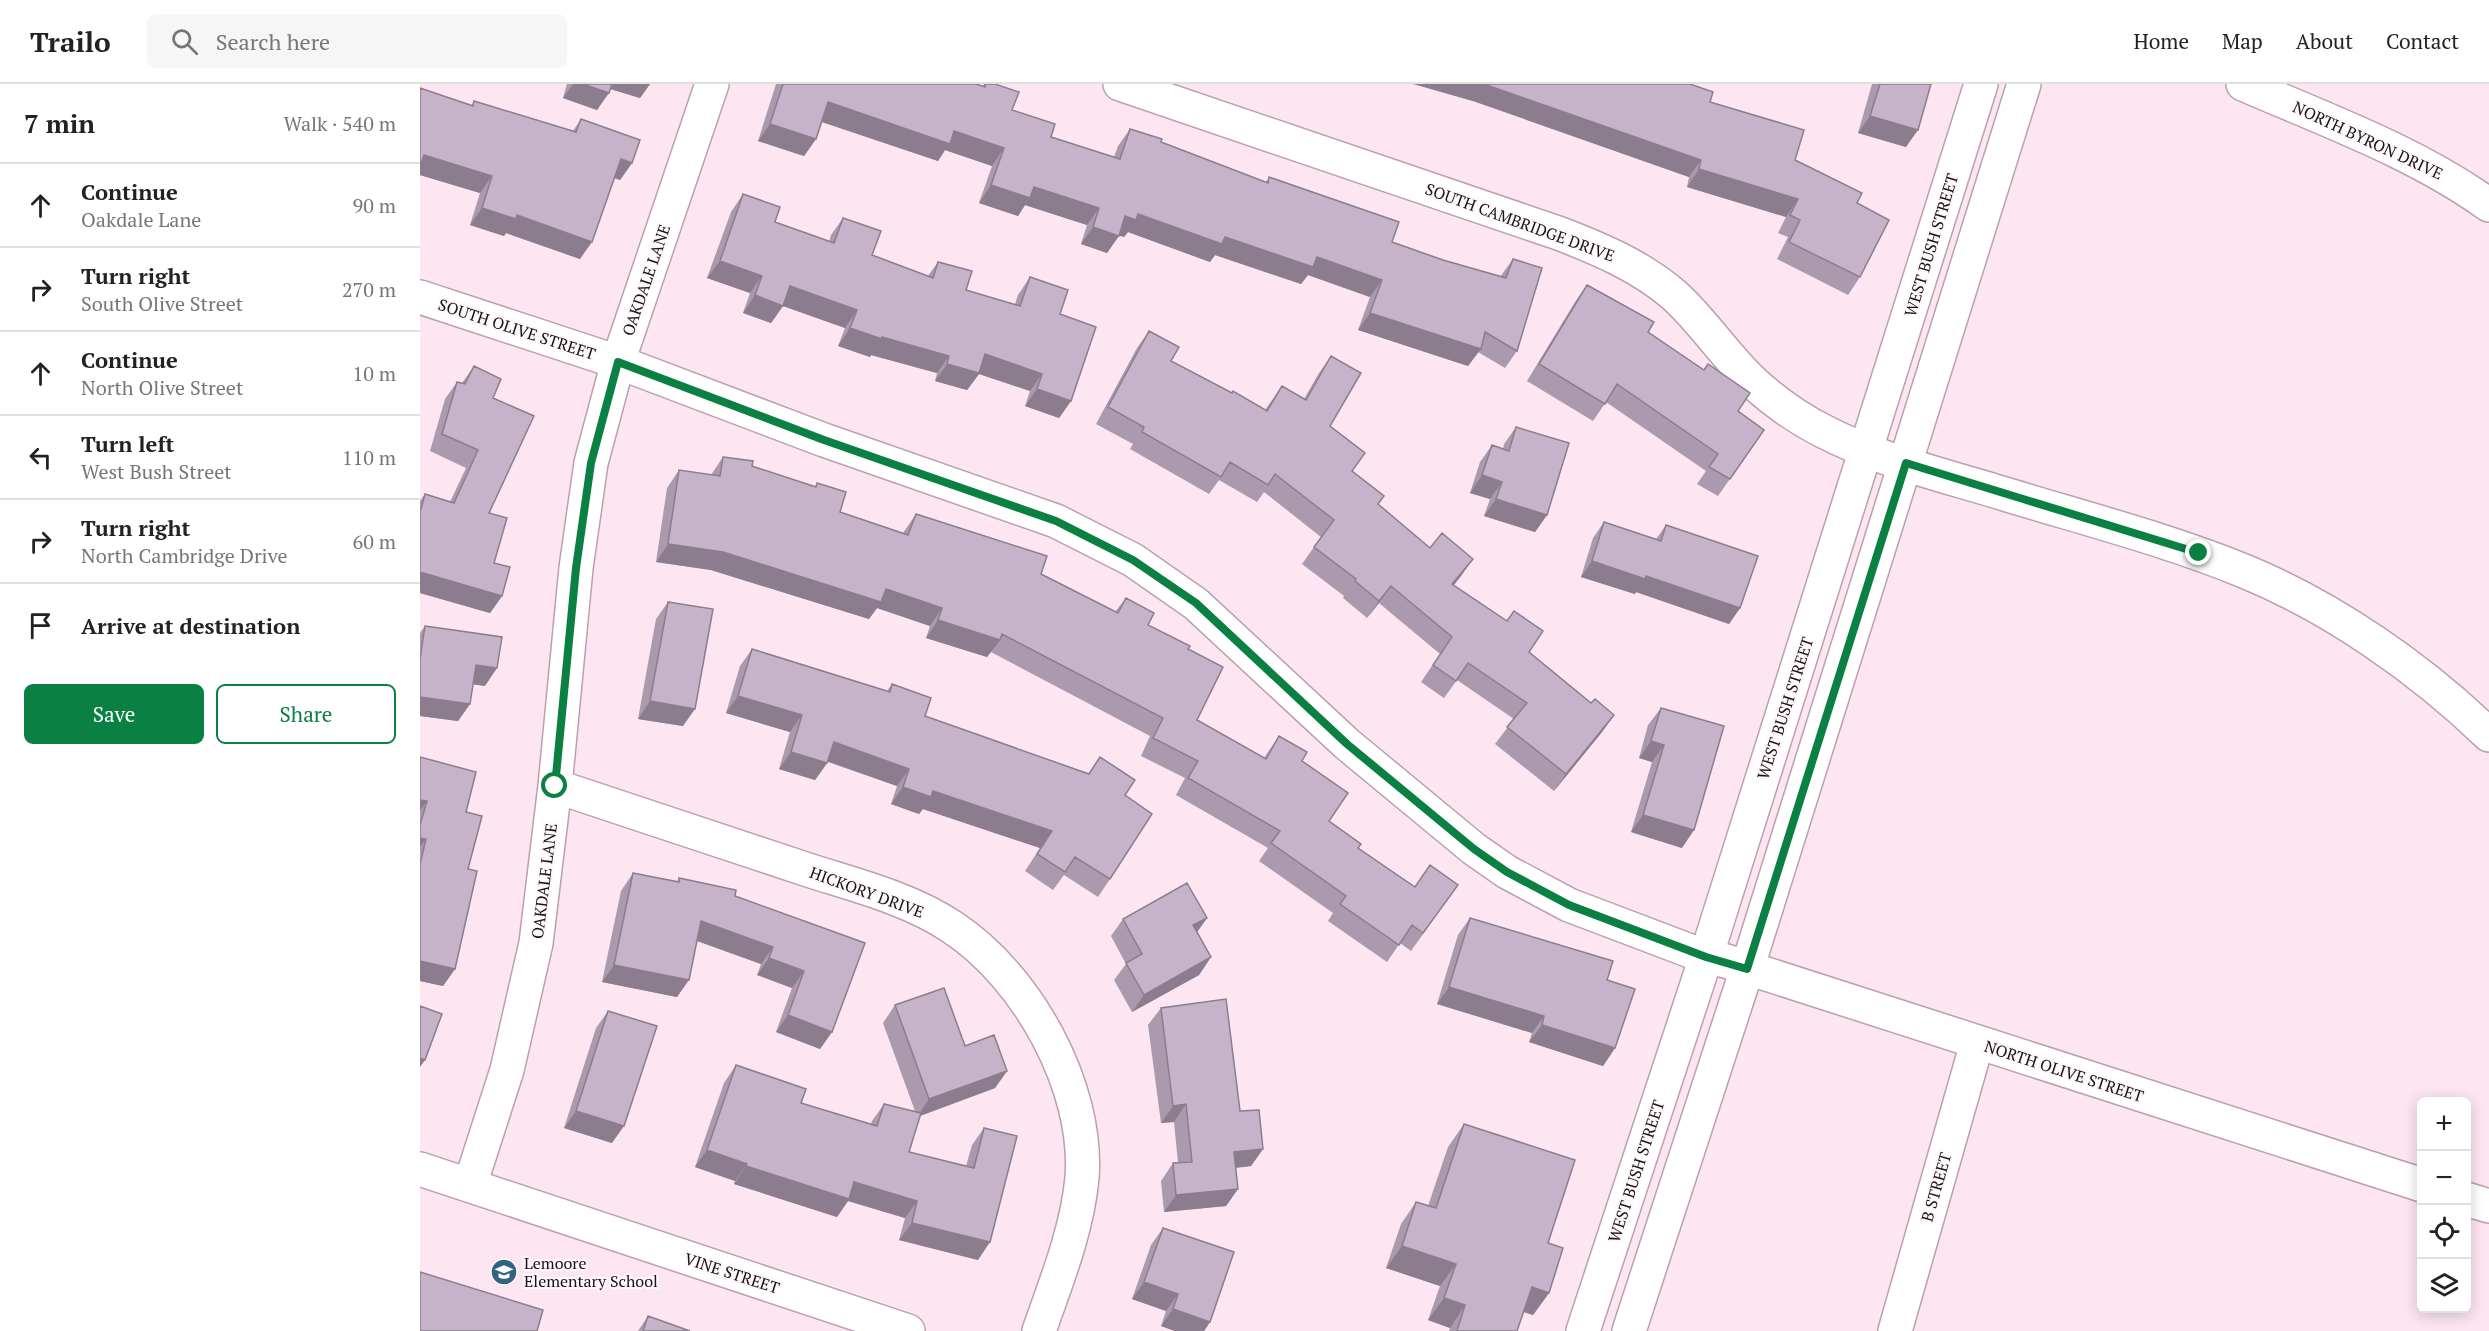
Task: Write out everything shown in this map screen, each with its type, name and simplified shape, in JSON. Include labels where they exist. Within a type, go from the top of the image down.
[{"type":"street","name":"OAKDALE LANE","points":[[470,1185],[507,1070],[536,943],[555,786],[576,568],[591,463],[618,362],[712,84]]},
{"type":"street","name":"SOUTH CAMBRIDGE DRIVE","points":[[1120,84],[1613,254],[1641,270],[1675,297],[1753,382],[1787,410],[1826,433],[1906,463],[2199,553],[2247,572],[2294,595],[2386,648],[2489,735]]},
{"type":"street","name":"WEST BUSH STREET","points":[[1583,1331],[1706,957],[1981,84]]},
{"type":"street","points":[[1629,1331],[1747,969],[2024,84]]},
{"type":"street","name":"NORTH BYRON DRIVE","points":[[2243,84],[2375,142],[2458,182],[2489,205]]},
{"type":"street","name":"SOUTH OLIVE STREET","points":[[420,297],[618,362],[824,440],[1056,521],[1133,560],[1196,603],[1347,744],[1491,860],[1569,905],[1706,957]]},
{"type":"street","name":"HICKORY DRIVE","points":[[555,786],[895,899],[952,927],[1003,969],[1035,1012],[1068,1084],[1079,1126],[1082,1178],[1068,1245],[1039,1331]]},
{"type":"street","name":"NORTH OLIVE STREET","points":[[1706,957],[2417,1184]]},
{"type":"street","name":"B STREET","points":[[1895,1331],[1977,1043]]},
{"type":"street","name":"VINE STREET","points":[[420,1169],[908,1331]]},
{"type":"street","points":[[2471,1201],[2489,1206]]},
{"type":"building","points":[[583,84],[612,84],[609,93]]},
{"type":"building","points":[[783,84],[976,84],[985,87],[985,84],[995,84],[1019,92],[1012,110],[1055,124],[1051,137],[1120,159],[1130,129],[1162,139],[1161,142],[1268,183],[1269,177],[1399,222],[1392,242],[1443,260],[1506,278],[1513,259],[1542,268],[1517,351],[1485,332],[1481,349],[1370,313],[1382,280],[1317,257],[1313,267],[1225,237],[1222,244],[1138,214],[1136,220],[1125,216],[1119,236],[1093,227],[1099,208],[1034,187],[1030,198],[991,185],[1004,148],[954,131],[950,144],[828,102],[816,139],[770,124]]},
{"type":"building","points":[[1484,84],[1690,84],[1713,92],[1710,102],[1804,130],[1795,160],[1862,193],[1857,203],[1889,220],[1860,277],[1789,242],[1800,220],[1790,215],[1798,199],[1699,169],[1701,160]]},
{"type":"building","points":[[1880,84],[1931,84],[1918,130],[1870,116]]},
{"type":"building","points":[[420,88],[473,106],[474,101],[576,132],[581,119],[640,140],[632,163],[621,159],[592,242],[517,215],[516,219],[482,208],[492,176],[424,155],[420,166]]},
{"type":"building","points":[[743,194],[780,207],[775,222],[834,243],[843,218],[881,231],[872,255],[933,278],[938,262],[972,271],[966,290],[1020,306],[1030,277],[1068,290],[1060,314],[1096,327],[1071,401],[1037,389],[1042,374],[985,354],[979,373],[947,364],[949,356],[882,337],[882,339],[850,328],[857,310],[790,286],[783,306],[755,295],[762,276],[720,261]]},
{"type":"building","points":[[1587,285],[1654,322],[1648,332],[1704,370],[1708,364],[1750,393],[1738,411],[1764,430],[1730,479],[1709,467],[1718,454],[1617,384],[1605,404],[1539,364]]},
{"type":"building","points":[[1149,331],[1179,347],[1171,361],[1232,393],[1233,391],[1267,411],[1282,386],[1306,400],[1331,356],[1361,373],[1330,426],[1365,453],[1352,471],[1384,496],[1378,504],[1430,548],[1442,533],[1473,559],[1452,584],[1507,621],[1514,611],[1543,631],[1529,652],[1591,703],[1595,699],[1614,715],[1566,774],[1507,727],[1527,703],[1468,663],[1456,681],[1433,665],[1452,637],[1391,586],[1379,601],[1355,581],[1356,579],[1314,547],[1334,520],[1275,474],[1268,485],[1230,462],[1221,477],[1142,432],[1144,427],[1108,407]]},
{"type":"building","points":[[474,366],[501,379],[493,398],[534,416],[489,513],[507,518],[494,563],[510,567],[502,596],[420,572],[420,509],[425,494],[454,503],[478,450],[442,434],[457,382],[465,384]]},
{"type":"building","points":[[1516,427],[1569,443],[1547,515],[1496,499],[1502,482],[1482,475],[1492,445],[1509,451]]},
{"type":"building","points":[[723,457],[753,461],[752,466],[816,487],[817,483],[846,492],[840,512],[908,535],[916,514],[1047,556],[1041,574],[1118,613],[1126,598],[1154,613],[1148,625],[1190,646],[1188,649],[1223,667],[1197,720],[1266,759],[1279,736],[1307,752],[1302,761],[1348,793],[1329,821],[1361,844],[1358,848],[1415,887],[1430,865],[1458,885],[1423,933],[1412,925],[1399,945],[1340,904],[1346,896],[1271,843],[1280,831],[1188,778],[1198,761],[1153,738],[1163,718],[1002,634],[1000,640],[938,620],[942,608],[886,589],[881,602],[723,552],[668,544],[679,470],[720,476]]},
{"type":"building","points":[[1604,522],[1661,541],[1666,525],[1758,556],[1740,608],[1646,576],[1645,579],[1592,561]]},
{"type":"building","points":[[668,602],[713,609],[695,709],[650,701]]},
{"type":"building","points":[[425,626],[502,637],[497,668],[476,665],[470,704],[420,697],[420,659]]},
{"type":"building","points":[[752,649],[890,692],[892,684],[931,698],[925,716],[1089,774],[1100,757],[1135,780],[1125,795],[1152,814],[1110,879],[1075,857],[1065,872],[1037,854],[1052,831],[933,791],[931,797],[903,787],[909,769],[834,742],[827,763],[791,752],[802,715],[738,696]]},
{"type":"building","points":[[1661,708],[1724,726],[1694,830],[1643,815],[1664,745],[1651,741]]},
{"type":"building","points":[[420,757],[476,772],[466,812],[482,816],[468,869],[477,871],[455,969],[420,961],[420,864],[426,839],[420,838],[420,825],[427,801],[420,800]]},
{"type":"building","points":[[633,873],[679,882],[679,878],[736,890],[735,896],[865,943],[832,1032],[788,1015],[804,971],[769,958],[773,947],[701,921],[689,980],[614,965]]},
{"type":"building","points":[[1187,883],[1207,918],[1193,925],[1211,957],[1144,995],[1126,963],[1142,954],[1123,919]]},
{"type":"building","points":[[1470,918],[1613,961],[1607,980],[1635,989],[1615,1048],[1542,1025],[1544,1016],[1449,987]]},
{"type":"building","points":[[944,988],[965,1046],[994,1035],[1007,1071],[929,1099],[895,1005]]},
{"type":"building","points":[[1226,999],[1240,1111],[1259,1110],[1263,1149],[1234,1152],[1238,1189],[1176,1195],[1173,1163],[1192,1162],[1186,1104],[1173,1106],[1161,1008]]},
{"type":"building","points":[[420,1006],[442,1014],[425,1060],[420,1058]]},
{"type":"building","points":[[608,1011],[657,1026],[624,1126],[576,1111]]},
{"type":"building","points":[[736,1065],[806,1089],[801,1103],[877,1126],[884,1104],[921,1113],[909,1152],[974,1168],[984,1128],[1017,1136],[990,1242],[912,1223],[917,1201],[854,1182],[849,1199],[746,1166],[747,1164],[707,1150]]},
{"type":"building","points":[[1464,1124],[1575,1160],[1548,1243],[1563,1248],[1549,1293],[1532,1287],[1517,1331],[1457,1331],[1465,1305],[1444,1298],[1456,1264],[1402,1246],[1416,1202],[1436,1208]]},
{"type":"building","points":[[1163,1228],[1234,1252],[1210,1322],[1173,1309],[1178,1294],[1144,1282]]},
{"type":"building","points":[[420,1272],[543,1310],[537,1331],[420,1331]]},
{"type":"building","points":[[648,1316],[690,1331],[643,1331]]},
{"type":"place","name":"Lemoore Elementary School","points":[[504,1272]]},
{"type":"route","points":[[555,786],[576,568],[591,463],[618,362],[824,440],[1056,521],[1133,560],[1196,603],[1347,744],[1474,849],[1507,872],[1569,905],[1706,957],[1747,969],[1906,463],[2199,553]]}]
